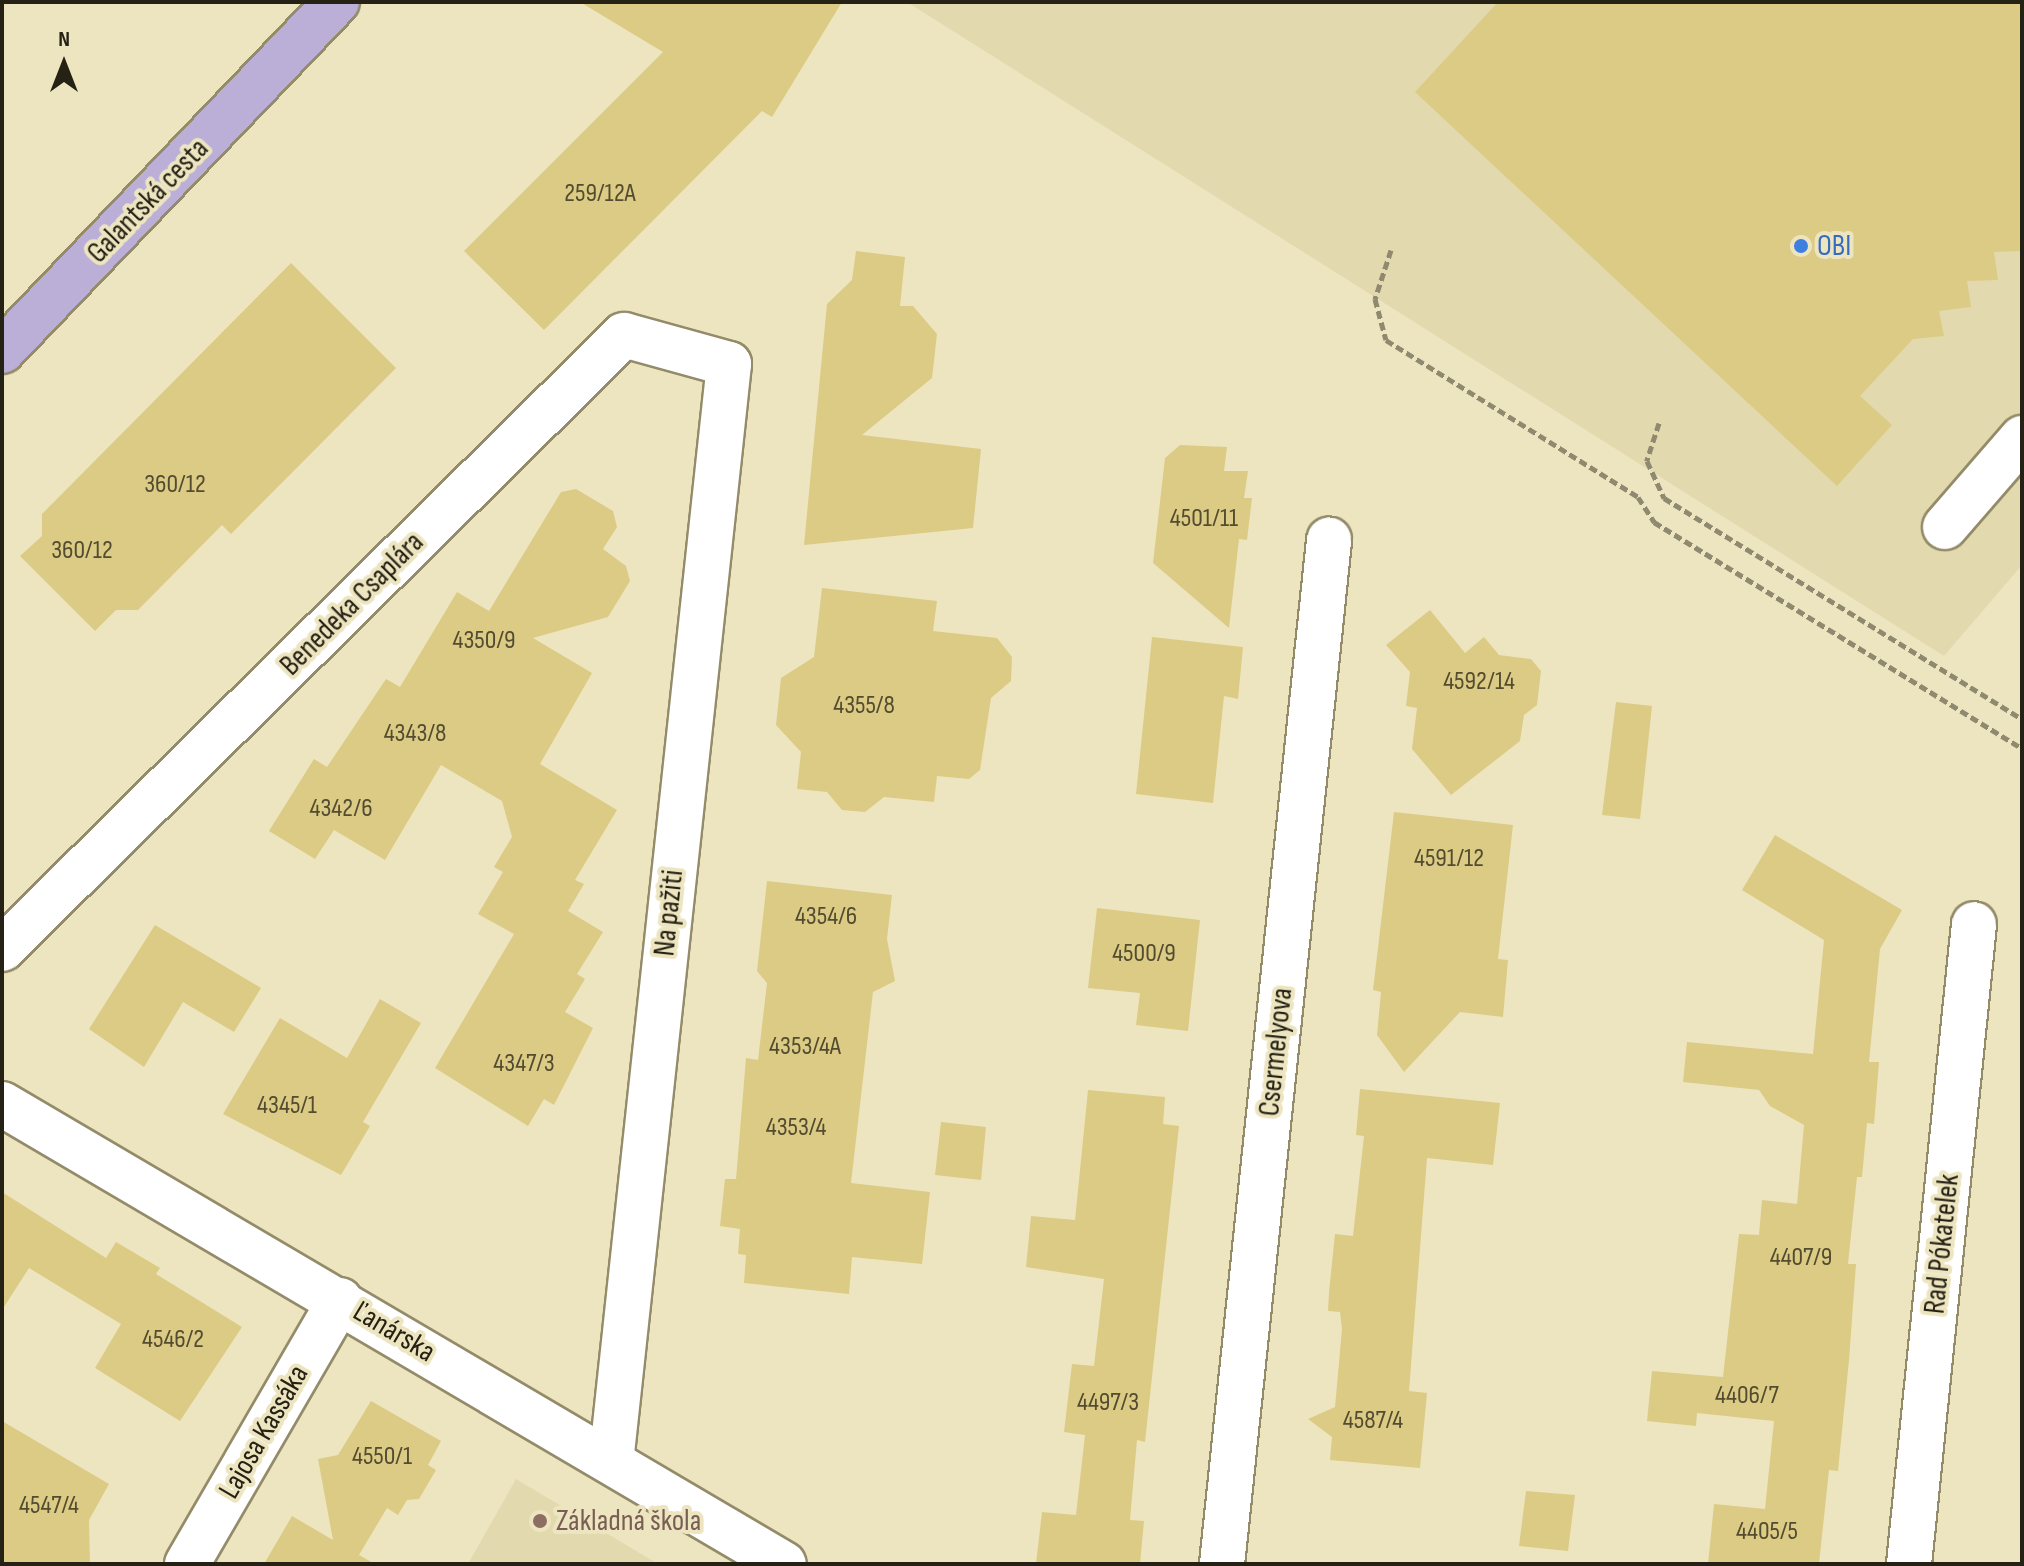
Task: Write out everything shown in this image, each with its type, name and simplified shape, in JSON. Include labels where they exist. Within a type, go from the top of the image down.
[{"type":"main road","name":"Galantská cesta","points":[[2,351],[294,51],[337,2]]},
{"type":"main road","name":"Galantská cesta","points":[[294,51],[355,2]]},
{"type":"street","name":"Benedeka Csaplára","points":[[2,949],[624,335],[729,364]]},
{"type":"street","name":"Na pažiti","points":[[611,1462],[729,364]]},
{"type":"street","points":[[1945,527],[2022,438]]},
{"type":"street","name":"Csermelyova","points":[[1222,1564],[1329,540]]},
{"type":"street","name":"Rad Pókatelek","points":[[1909,1564],[1974,924]]},
{"type":"street","name":"Ľanárska","points":[[2,1104],[340,1300],[784,1564]]},
{"type":"street","name":"Lajosa Kassáka","points":[[187,1564],[340,1300]]},
{"type":"path","points":[[1391,250],[1375,299],[1386,340],[1638,497],[1654,522],[2022,748]]},
{"type":"path","points":[[1659,423],[1647,461],[1664,498],[2022,719]]},
{"type":"shaded area","points":[[907,2],[2022,2],[2022,565],[1944,656]]},
{"type":"shaded area","name":"Základná škola","points":[[516,1479],[658,1564],[468,1564]]},
{"type":"building","points":[[580,2],[842,2],[772,117],[762,111],[544,330],[464,251],[663,52]]},
{"type":"building","name":"OBI","points":[[1498,2],[2022,2],[2022,251],[1994,252],[1998,280],[1967,281],[1971,307],[1939,311],[1944,336],[1913,339],[1860,396],[1892,425],[1837,486],[1415,92]]},
{"type":"building","points":[[856,251],[905,257],[900,306],[913,306],[937,334],[932,378],[862,435],[981,449],[973,528],[804,545],[827,304],[852,280]]},
{"type":"building","points":[[291,263],[396,368],[231,534],[222,525],[138,610],[116,610],[95,631],[20,556],[42,536],[42,514]]},
{"type":"building","points":[[1180,445],[1227,447],[1224,471],[1248,471],[1244,498],[1252,498],[1247,540],[1239,539],[1229,628],[1153,563],[1165,458]]},
{"type":"building","points":[[576,489],[613,511],[617,527],[603,549],[626,566],[630,581],[608,617],[533,638],[592,673],[540,764],[617,810],[575,880],[584,884],[568,911],[603,932],[577,974],[585,979],[565,1012],[593,1028],[554,1105],[544,1099],[528,1126],[435,1068],[514,934],[478,914],[503,872],[494,867],[512,837],[502,801],[441,765],[385,860],[334,830],[315,859],[269,831],[314,759],[327,767],[386,679],[400,687],[457,592],[489,611],[561,492]]},
{"type":"building","points":[[822,588],[937,601],[933,631],[997,638],[1012,657],[1011,681],[991,698],[980,770],[969,779],[937,776],[934,802],[884,797],[865,812],[842,810],[827,792],[797,789],[801,752],[776,725],[781,678],[814,657]]},
{"type":"building","points":[[1430,610],[1465,653],[1484,637],[1499,655],[1531,659],[1541,671],[1537,705],[1524,715],[1520,741],[1451,795],[1412,749],[1417,708],[1406,706],[1410,672],[1386,645]]},
{"type":"building","points":[[1152,637],[1243,647],[1238,699],[1224,696],[1213,803],[1136,794]]},
{"type":"building","points":[[1616,702],[1652,706],[1640,819],[1602,815]]},
{"type":"building","points":[[1394,812],[1513,825],[1498,959],[1508,960],[1503,1017],[1460,1012],[1404,1072],[1377,1035],[1381,992],[1373,990]]},
{"type":"building","points":[[1775,835],[1902,910],[1880,949],[1869,1062],[1879,1062],[1874,1124],[1867,1123],[1862,1177],[1857,1177],[1848,1264],[1856,1264],[1849,1360],[1838,1471],[1829,1470],[1819,1564],[1708,1564],[1714,1504],[1765,1509],[1774,1421],[1697,1413],[1696,1426],[1647,1421],[1652,1371],[1723,1377],[1739,1234],[1759,1235],[1762,1200],[1797,1204],[1804,1125],[1770,1106],[1759,1090],[1683,1082],[1687,1042],[1813,1054],[1824,940],[1742,890]]},
{"type":"building","points":[[767,881],[892,895],[887,939],[895,981],[873,992],[851,1183],[930,1192],[922,1264],[852,1257],[849,1294],[744,1283],[746,1255],[738,1254],[740,1229],[720,1226],[725,1179],[736,1179],[746,1058],[758,1060],[767,983],[757,971]]},
{"type":"building","points":[[1097,908],[1200,920],[1188,1031],[1136,1025],[1140,993],[1088,988]]},
{"type":"building","points":[[155,925],[261,988],[234,1032],[183,1002],[144,1067],[89,1029]]},
{"type":"building","points":[[380,999],[421,1023],[363,1122],[370,1126],[341,1175],[223,1114],[280,1018],[347,1058]]},
{"type":"building","points":[[1360,1089],[1500,1103],[1493,1165],[1427,1158],[1409,1391],[1427,1393],[1420,1468],[1330,1460],[1332,1437],[1308,1419],[1335,1407],[1342,1329],[1340,1312],[1328,1311],[1329,1292],[1335,1234],[1353,1236],[1364,1136],[1356,1135]]},
{"type":"building","points":[[1088,1090],[1165,1097],[1163,1124],[1179,1126],[1145,1442],[1137,1440],[1130,1520],[1144,1521],[1140,1564],[1036,1564],[1042,1512],[1076,1515],[1085,1435],[1064,1432],[1072,1364],[1094,1366],[1104,1279],[1026,1267],[1031,1216],[1075,1220]]},
{"type":"building","points":[[941,1122],[986,1127],[981,1180],[935,1175]]},
{"type":"building","points":[[2,1192],[106,1258],[116,1242],[160,1268],[156,1274],[242,1327],[180,1421],[95,1368],[121,1324],[29,1268],[2,1310]]},
{"type":"building","points":[[371,1401],[441,1441],[428,1465],[436,1470],[419,1499],[407,1500],[398,1515],[387,1508],[359,1555],[375,1564],[264,1564],[292,1516],[333,1540],[318,1459],[338,1455]]},
{"type":"building","points":[[2,1421],[109,1484],[89,1520],[90,1564],[2,1564]]},
{"type":"building","points":[[1526,1491],[1575,1495],[1568,1551],[1519,1546]]},
{"type":"place","name":"OBI","points":[[1801,246]]},
{"type":"place","name":"Základná škola","points":[[540,1521]]}]
